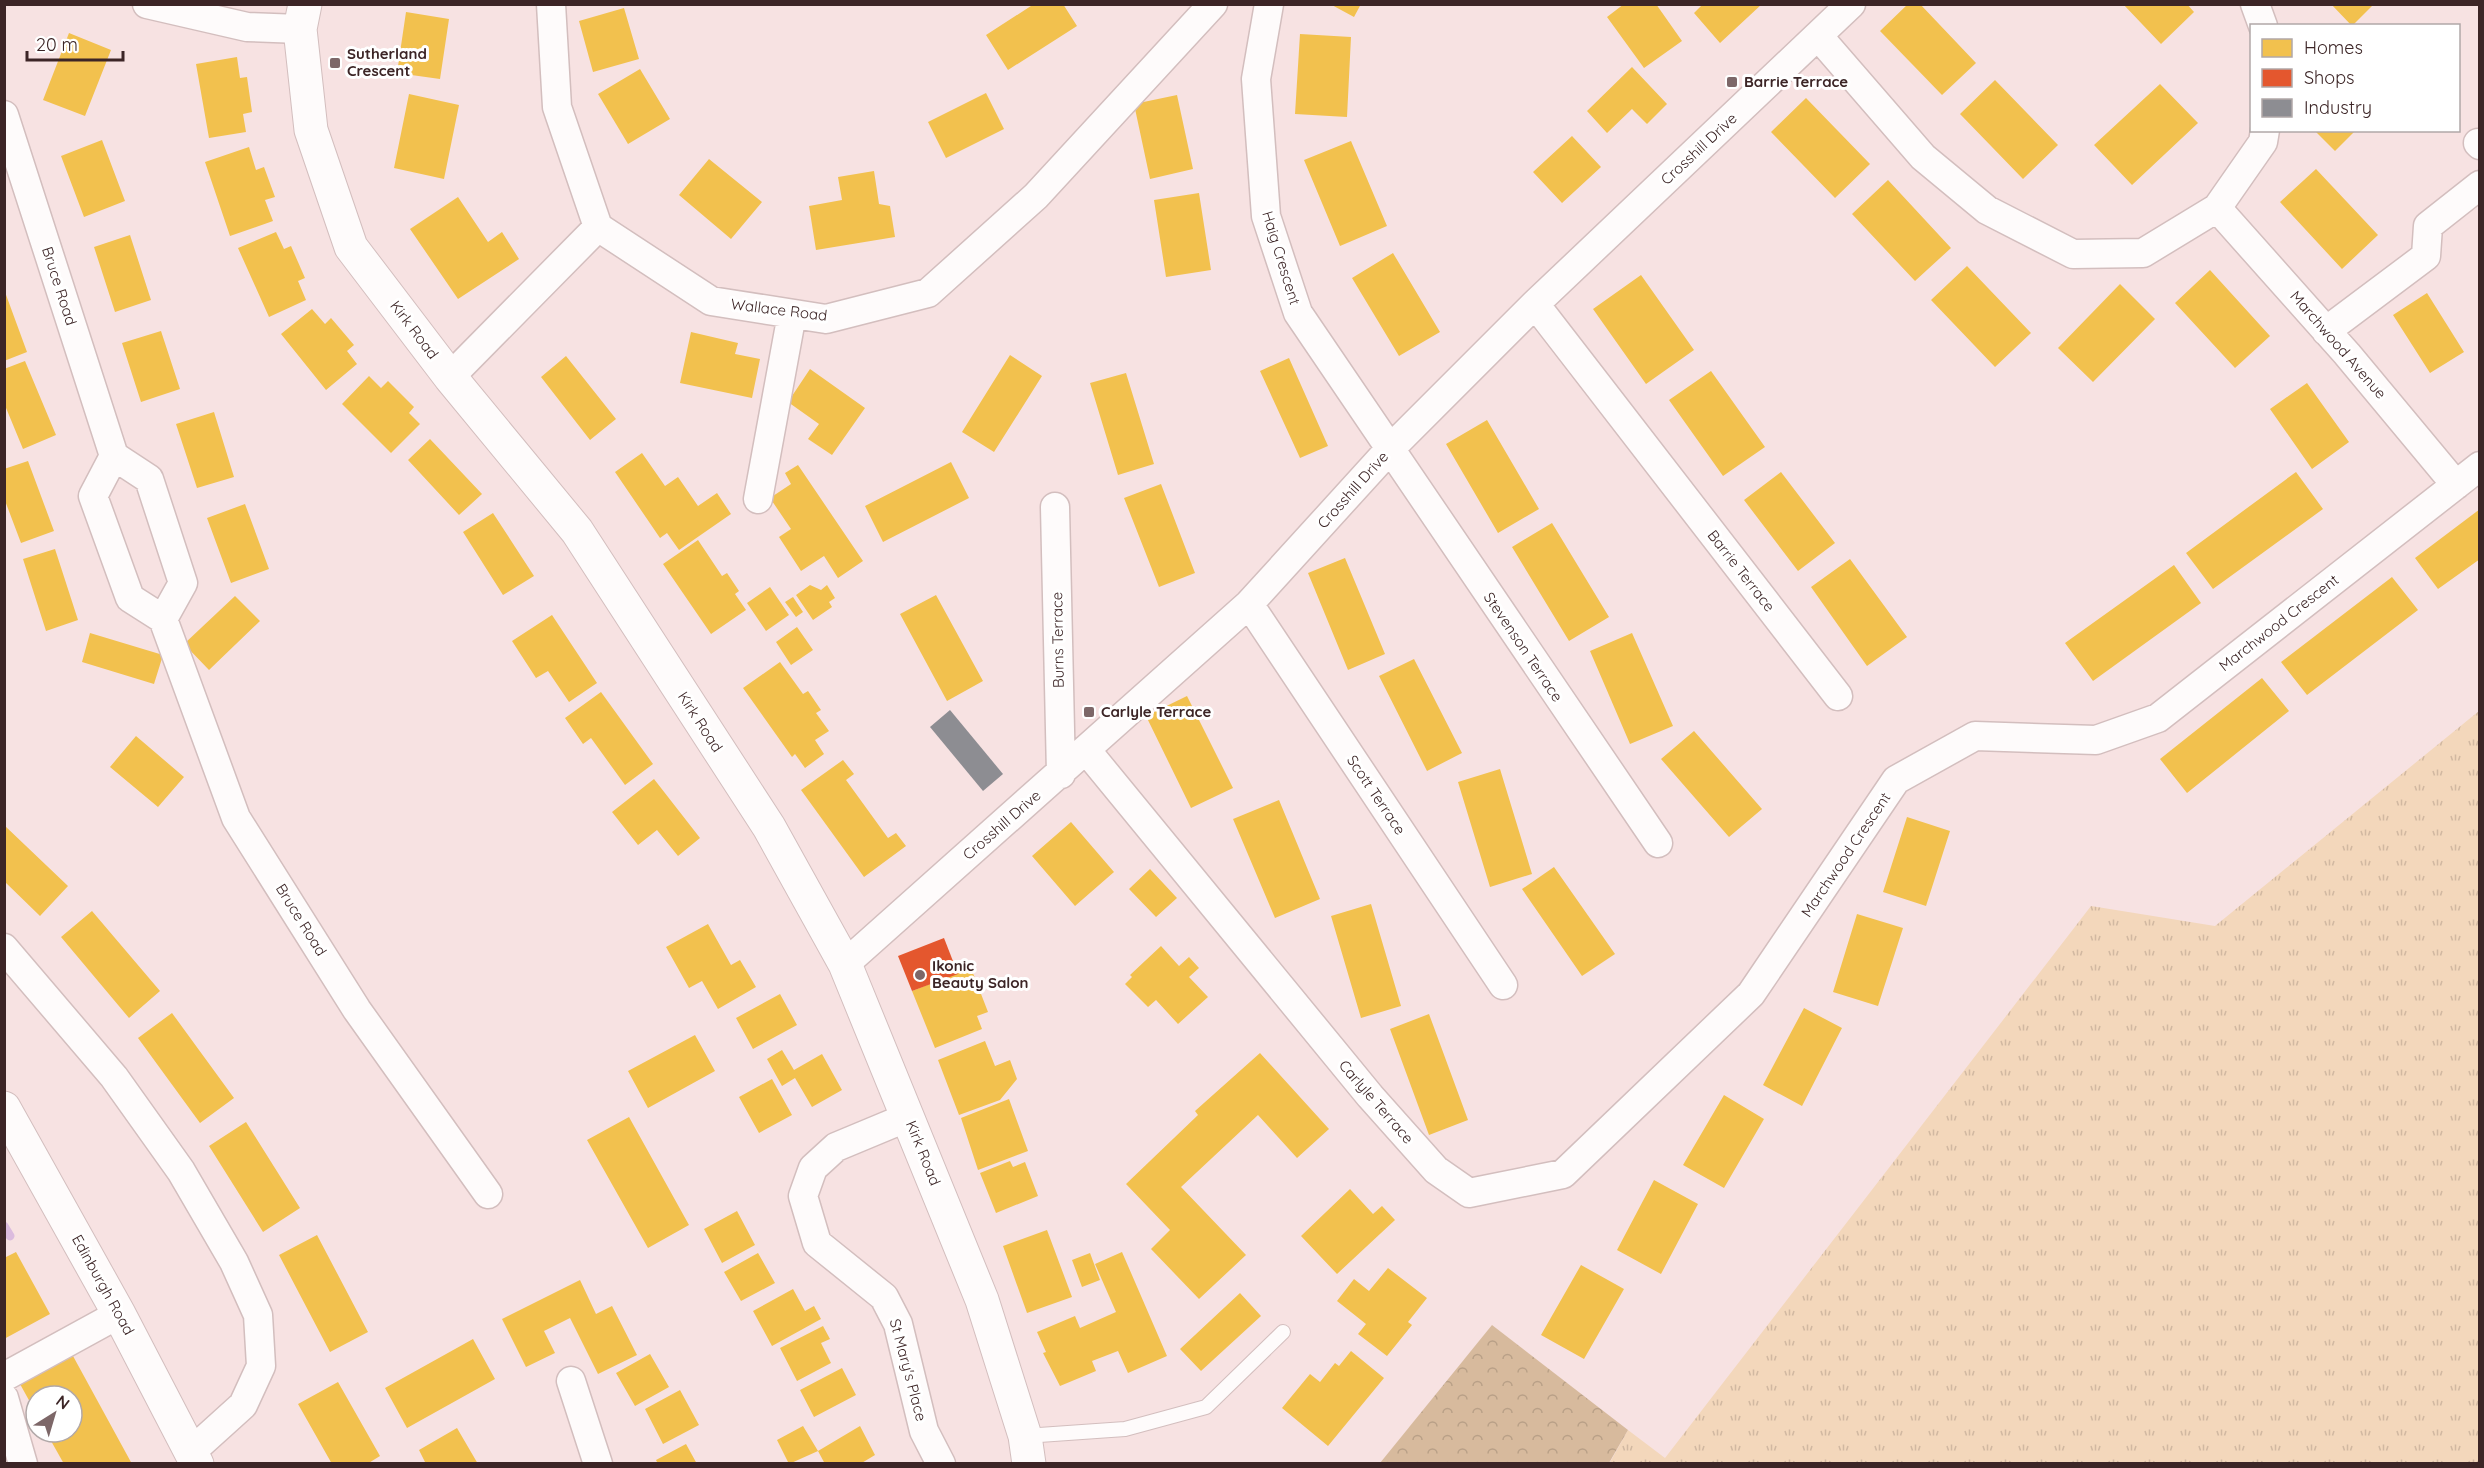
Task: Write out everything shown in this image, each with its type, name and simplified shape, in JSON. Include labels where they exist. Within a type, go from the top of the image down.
[{"type":"main road","name":"Kirk Road","points":[[302,17],[311,130],[351,247],[450,377],[577,531],[769,827],[845,964],[982,1300],[1027,1450]]},
{"type":"main road","name":"Edinburgh Road","points":[[4,1108],[119,1314],[194,1458]]},
{"type":"street","points":[[147,4],[247,27],[302,17]]},
{"type":"street","points":[[450,377],[598,227],[557,107],[551,4]]},
{"type":"street","name":"Wallace Road","points":[[598,227],[711,301],[826,319],[928,293],[1036,196],[1213,4]]},
{"type":"street","name":"Haig Crescent","points":[[1269,4],[1256,79],[1266,216],[1298,313],[1389,450]]},
{"type":"street","name":"Crosshill Drive","points":[[845,964],[1087,751],[1249,604],[1389,450],[1535,304],[1851,4]]},
{"type":"street","points":[[2255,4],[2262,24]]},
{"type":"street","points":[[1818,37],[1923,157],[1987,210],[2073,254],[2143,253],[2217,208],[2263,142],[2265,132]]},
{"type":"street","name":"Bruce Road","points":[[4,115],[114,456]]},
{"type":"street","points":[[2326,331],[2426,256],[2428,226],[2480,185]]},
{"type":"street","name":"Marchwood Avenue","points":[[2217,208],[2326,331],[2456,485]]},
{"type":"street","name":"Barrie Terrace","points":[[1535,304],[1838,696]]},
{"type":"street","points":[[758,499],[792,314]]},
{"type":"street","name":"Stevenson Terrace","points":[[1389,450],[1658,843]]},
{"type":"street","points":[[114,456],[149,479],[183,583],[163,619],[130,598],[93,496],[114,456]]},
{"type":"street","name":"Marchwood Crescent","points":[[1468,1193],[1563,1173],[1751,994],[1896,780],[1975,736],[2096,740],[2158,718],[2480,466]]},
{"type":"street","name":"Burns Terrace","points":[[1055,507],[1061,774]]},
{"type":"street","name":"Scott Terrace","points":[[1249,604],[1503,985]]},
{"type":"street","name":"Bruce Road","points":[[163,619],[236,818],[357,1010],[489,1194]]},
{"type":"street","name":"Carlyle Terrace","points":[[1087,751],[1370,1096],[1436,1170],[1468,1193]]},
{"type":"street","points":[[4,948],[114,1077],[181,1172],[234,1262],[258,1315],[261,1366],[243,1405],[194,1458]]},
{"type":"street","name":"St Mary's Place","points":[[908,1117],[836,1147],[813,1168],[803,1196],[817,1243],[884,1297],[898,1324],[916,1390],[924,1431],[941,1464]]},
{"type":"street","points":[[4,1377],[119,1314]]},
{"type":"street","points":[[571,1381],[598,1464]]},
{"type":"street","points":[[4,1398],[23,1464]]},
{"type":"lane","points":[[1027,1450],[1125,1429],[1206,1407],[1282,1332]]},
{"type":"green space","points":[[2479,711],[2479,1463],[1609,1464],[1628,1430],[1665,1458],[2091,906],[2215,926]]},
{"type":"green space","points":[[1492,1325],[1628,1430],[1609,1463],[1380,1463]]},
{"type":"building: Homes","points":[[1034,4],[1063,4],[1077,26],[1008,70],[986,35]]},
{"type":"building: Homes","points":[[1330,4],[1361,4],[1354,17]]},
{"type":"building: Homes","points":[[1624,4],[1656,4],[1682,41],[1644,68],[1607,17]]},
{"type":"building: Homes","points":[[1703,4],[1762,4],[1720,43],[1694,13]]},
{"type":"building: Homes","points":[[1908,4],[1920,4],[1976,63],[1942,95],[1880,31]]},
{"type":"building: Homes","points":[[2123,4],[2187,4],[2194,12],[2161,44]]},
{"type":"building: Homes","points":[[2331,4],[2374,4],[2354,24],[2350,24]]},
{"type":"building: Homes","points":[[624,8],[639,59],[593,72],[579,21]]},
{"type":"building: Homes","points":[[406,12],[449,19],[440,79],[397,73]]},
{"type":"building: Homes","points":[[69,33],[111,50],[85,116],[43,100]]},
{"type":"building: Homes","points":[[1300,34],[1351,37],[1347,117],[1295,114]]},
{"type":"building: Homes","points":[[237,57],[240,78],[247,77],[252,112],[243,114],[246,132],[209,138],[196,64]]},
{"type":"building: Homes","points":[[1632,67],[1667,104],[1647,124],[1632,109],[1607,133],[1587,111]]},
{"type":"building: Homes","points":[[640,69],[670,119],[628,144],[598,94]]},
{"type":"building: Homes","points":[[1995,80],[2058,145],[2023,179],[1960,114]]},
{"type":"building: Homes","points":[[2160,84],[2198,123],[2132,185],[2094,145]]},
{"type":"building: Homes","points":[[986,93],[1004,129],[946,158],[928,122]]},
{"type":"building: Homes","points":[[409,94],[459,105],[444,179],[394,168]]},
{"type":"building: Homes","points":[[1177,95],[1193,169],[1150,179],[1134,104]]},
{"type":"building: Homes","points":[[1806,98],[1870,164],[1835,198],[1771,132]]},
{"type":"building: Homes","points":[[2316,132],[2354,132],[2335,151]]},
{"type":"building: Homes","points":[[1572,136],[1601,167],[1562,203],[1533,172]]},
{"type":"building: Homes","points":[[102,140],[125,201],[84,217],[61,156]]},
{"type":"building: Homes","points":[[1351,141],[1387,226],[1340,246],[1304,160]]},
{"type":"building: Homes","points":[[249,147],[256,170],[264,167],[275,197],[265,200],[273,221],[230,236],[205,162]]},
{"type":"building: Homes","points":[[709,159],[762,202],[731,239],[679,195]]},
{"type":"building: Homes","points":[[2316,169],[2378,235],[2342,269],[2280,202]]},
{"type":"building: Homes","points":[[874,171],[879,204],[890,206],[895,237],[816,250],[809,206],[842,200],[838,177]]},
{"type":"building: Homes","points":[[1888,180],[1951,248],[1915,281],[1852,214]]},
{"type":"building: Homes","points":[[1199,193],[1211,270],[1166,277],[1154,200]]},
{"type":"building: Homes","points":[[458,197],[488,242],[502,232],[519,259],[458,299],[410,229]]},
{"type":"building: Homes","points":[[276,232],[284,249],[291,246],[305,278],[298,281],[306,300],[269,317],[238,248]]},
{"type":"building: Homes","points":[[130,235],[151,300],[115,312],[94,247]]},
{"type":"building: Homes","points":[[1393,253],[1440,332],[1399,356],[1352,278]]},
{"type":"building: Homes","points":[[1967,266],[2031,333],[1995,367],[1931,300]]},
{"type":"building: Homes","points":[[2210,270],[2270,336],[2235,368],[2175,303]]},
{"type":"building: Homes","points":[[1641,275],[1694,350],[1646,384],[1593,309]]},
{"type":"building: Homes","points":[[2120,284],[2155,319],[2093,382],[2058,348]]},
{"type":"building: Homes","points":[[4,293],[27,352],[4,361]]},
{"type":"building: Homes","points":[[2427,293],[2464,352],[2430,373],[2393,315]]},
{"type":"building: Homes","points":[[312,309],[325,324],[331,318],[354,345],[347,351],[357,364],[326,390],[281,334]]},
{"type":"building: Homes","points":[[161,331],[180,389],[141,402],[122,343]]},
{"type":"building: Homes","points":[[691,332],[738,343],[735,354],[760,359],[752,398],[680,383]]},
{"type":"building: Homes","points":[[1010,355],[1042,376],[994,452],[962,432]]},
{"type":"building: Homes","points":[[566,356],[616,419],[590,440],[541,377]]},
{"type":"building: Homes","points":[[1289,358],[1328,446],[1300,458],[1260,371]]},
{"type":"building: Homes","points":[[25,361],[56,435],[23,449],[4,403],[4,369]]},
{"type":"building: Homes","points":[[810,369],[865,408],[832,455],[808,439],[819,424],[788,402]]},
{"type":"building: Homes","points":[[1711,371],[1765,447],[1723,476],[1669,400]]},
{"type":"building: Homes","points":[[1126,373],[1154,464],[1118,475],[1090,383]]},
{"type":"building: Homes","points":[[369,376],[381,388],[388,381],[414,407],[409,413],[420,424],[391,453],[342,404]]},
{"type":"building: Homes","points":[[2307,383],[2349,442],[2312,469],[2270,409]]},
{"type":"building: Homes","points":[[214,412],[234,477],[197,488],[176,424]]},
{"type":"building: Homes","points":[[1487,420],[1539,509],[1498,533],[1446,444]]},
{"type":"building: Homes","points":[[430,439],[482,494],[459,515],[408,460]]},
{"type":"building: Homes","points":[[642,453],[665,486],[678,477],[698,506],[717,493],[731,514],[679,550],[667,533],[660,538],[615,472]]},
{"type":"building: Homes","points":[[28,461],[54,531],[21,543],[4,498],[4,469]]},
{"type":"building: Homes","points":[[951,462],[969,498],[883,542],[865,506]]},
{"type":"building: Homes","points":[[798,465],[863,561],[838,578],[824,556],[801,571],[779,537],[791,529],[770,498],[791,484],[785,473]]},
{"type":"building: Homes","points":[[1781,472],[1835,543],[1798,571],[1744,500]]},
{"type":"building: Homes","points":[[2296,472],[2323,509],[2213,589],[2186,553]]},
{"type":"building: Homes","points":[[1161,484],[1195,573],[1159,587],[1124,498]]},
{"type":"building: Homes","points":[[245,504],[269,569],[231,583],[207,518]]},
{"type":"building: Homes","points":[[2480,509],[2480,559],[2438,589],[2415,558]]},
{"type":"building: Homes","points":[[493,513],[534,576],[503,595],[463,532]]},
{"type":"building: Homes","points":[[1552,523],[1609,617],[1569,641],[1512,547]]},
{"type":"building: Homes","points":[[698,540],[722,576],[727,573],[739,591],[735,594],[746,610],[711,634],[663,564]]},
{"type":"building: Homes","points":[[55,549],[78,620],[46,631],[23,559]]},
{"type":"building: Homes","points":[[1345,558],[1385,654],[1348,670],[1308,573]]},
{"type":"building: Homes","points":[[1850,559],[1907,637],[1867,666],[1811,587]]},
{"type":"building: Homes","points":[[2174,565],[2201,603],[2093,681],[2065,643]]},
{"type":"building: Homes","points":[[2392,577],[2418,610],[2307,695],[2281,662]]},
{"type":"building: Homes","points":[[810,585],[821,590],[827,585],[835,598],[829,602],[832,607],[813,620],[796,595]]},
{"type":"building: Homes","points":[[770,587],[789,615],[766,631],[747,603]]},
{"type":"building: Homes","points":[[936,595],[983,681],[947,701],[900,614]]},
{"type":"building: Homes","points":[[235,596],[260,621],[209,670],[184,644]]},
{"type":"building: Homes","points":[[793,597],[803,612],[796,617],[785,602]]},
{"type":"building: Homes","points":[[552,615],[597,683],[569,702],[548,671],[536,678],[512,641]]},
{"type":"building: Homes","points":[[797,627],[813,650],[791,665],[776,642]]},
{"type":"building: Homes","points":[[90,633],[163,655],[154,684],[82,662]]},
{"type":"building: Homes","points":[[1632,633],[1673,726],[1630,744],[1590,651]]},
{"type":"building: Homes","points":[[1414,659],[1462,753],[1427,771],[1379,676]]},
{"type":"building: Homes","points":[[780,662],[803,694],[808,691],[821,710],[816,713],[829,731],[815,740],[824,754],[805,768],[795,754],[792,757],[743,688]]},
{"type":"building: Homes","points":[[2262,678],[2289,711],[2187,793],[2160,759]]},
{"type":"building: Homes","points":[[601,692],[653,764],[625,785],[591,738],[583,744],[565,718]]},
{"type":"building: Homes","points":[[1187,696],[1233,788],[1191,808],[1146,716]]},
{"type":"building: Homes","points":[[1694,731],[1762,809],[1729,837],[1661,759]]},
{"type":"building: Homes","points":[[136,736],[184,777],[158,807],[110,767]]},
{"type":"building: Homes","points":[[843,760],[854,774],[846,780],[888,838],[896,833],[906,846],[864,877],[801,790]]},
{"type":"building: Homes","points":[[1500,769],[1532,874],[1490,887],[1458,782]]},
{"type":"building: Homes","points":[[654,779],[700,838],[678,856],[657,830],[638,845],[612,812]]},
{"type":"building: Homes","points":[[1279,800],[1320,899],[1275,918],[1233,819]]},
{"type":"building: Homes","points":[[1907,817],[1950,831],[1926,906],[1883,892]]},
{"type":"building: Homes","points":[[1071,822],[1114,872],[1075,906],[1032,856]]},
{"type":"building: Homes","points":[[4,825],[68,886],[40,916],[4,881]]},
{"type":"building: Homes","points":[[1554,867],[1615,954],[1582,976],[1522,889]]},
{"type":"building: Homes","points":[[1150,869],[1177,898],[1156,917],[1129,889]]},
{"type":"building: Homes","points":[[1371,904],[1401,1006],[1361,1018],[1331,916]]},
{"type":"building: Homes","points":[[92,911],[160,991],[129,1018],[61,937]]},
{"type":"building: Homes","points":[[1857,914],[1903,928],[1878,1006],[1833,992]]},
{"type":"building: Homes","points":[[708,924],[731,965],[740,960],[756,987],[718,1009],[702,981],[689,988],[666,947]]},
{"type":"building: Homes","points":[[1161,946],[1179,966],[1189,957],[1199,968],[1189,977],[1208,997],[1178,1024],[1156,1000],[1148,1007],[1125,984],[1132,977],[1130,975]]},
{"type":"building: Homes","points":[[971,968],[988,1012],[977,1016],[982,1029],[935,1048],[912,991]]},
{"type":"building: Homes","points":[[780,994],[797,1025],[753,1049],[736,1018]]},
{"type":"building: Homes","points":[[1804,1008],[1842,1028],[1802,1106],[1763,1085]]},
{"type":"building: Homes","points":[[172,1013],[234,1098],[200,1123],[138,1038]]},
{"type":"building: Homes","points":[[1429,1014],[1468,1120],[1429,1135],[1390,1029]]},
{"type":"building: Homes","points":[[695,1035],[715,1071],[648,1108],[628,1071]]},
{"type":"building: Homes","points":[[985,1041],[995,1066],[1010,1060],[1017,1079],[1000,1100],[959,1115],[938,1060]]},
{"type":"building: Homes","points":[[782,1050],[794,1070],[822,1054],[842,1090],[812,1107],[795,1078],[782,1086],[767,1059]]},
{"type":"building: Homes","points":[[1260,1053],[1329,1129],[1297,1158],[1258,1115],[1181,1187],[1246,1255],[1199,1299],[1151,1249],[1170,1230],[1126,1184],[1198,1115],[1195,1111]]},
{"type":"building: Homes","points":[[772,1079],[792,1115],[759,1133],[739,1097]]},
{"type":"building: Homes","points":[[1724,1095],[1764,1119],[1724,1188],[1683,1165]]},
{"type":"building: Homes","points":[[1009,1099],[1028,1151],[978,1170],[961,1118]]},
{"type":"building: Homes","points":[[629,1117],[689,1225],[648,1248],[587,1140]]},
{"type":"building: Homes","points":[[246,1122],[300,1208],[263,1232],[209,1146]]},
{"type":"building: Homes","points":[[1010,1161],[1013,1167],[1025,1162],[1038,1196],[996,1213],[980,1173]]},
{"type":"building: Homes","points":[[1654,1180],[1698,1204],[1661,1274],[1617,1250]]},
{"type":"building: Homes","points":[[1350,1189],[1373,1214],[1382,1206],[1395,1220],[1337,1274],[1301,1236]]},
{"type":"building: Homes","points":[[737,1211],[755,1245],[722,1263],[704,1229]]},
{"type":"building: Homes","points":[[1047,1230],[1072,1297],[1027,1313],[1003,1246]]},
{"type":"building: Homes","points":[[317,1235],[368,1332],[330,1352],[279,1255]]},
{"type":"building: Homes","points":[[16,1252],[50,1314],[4,1339],[4,1258]]},
{"type":"building: Homes","points":[[1122,1252],[1167,1356],[1128,1373],[1118,1351],[1092,1361],[1096,1371],[1060,1386],[1043,1353],[1046,1352],[1037,1332],[1075,1316],[1080,1328],[1116,1312],[1095,1264]]},
{"type":"building: Homes","points":[[758,1253],[775,1283],[741,1301],[724,1272]]},
{"type":"building: Homes","points":[[1090,1253],[1100,1280],[1082,1287],[1072,1260]]},
{"type":"building: Homes","points":[[1581,1265],[1624,1289],[1584,1359],[1541,1335]]},
{"type":"building: Homes","points":[[1388,1268],[1427,1298],[1408,1322],[1412,1325],[1387,1356],[1358,1334],[1366,1324],[1337,1301],[1354,1279],[1369,1291]]},
{"type":"building: Homes","points":[[580,1280],[596,1314],[612,1306],[637,1355],[598,1374],[570,1318],[544,1331],[555,1353],[526,1367],[502,1319]]},
{"type":"building: Homes","points":[[793,1289],[805,1311],[814,1306],[821,1319],[772,1346],[753,1311]]},
{"type":"building: Homes","points":[[1240,1293],[1261,1316],[1201,1371],[1180,1349]]},
{"type":"building: Homes","points":[[823,1326],[830,1339],[821,1343],[831,1363],[797,1381],[780,1348]]},
{"type":"building: Homes","points":[[473,1339],[495,1379],[407,1428],[385,1388]]},
{"type":"building: Homes","points":[[1351,1351],[1384,1378],[1328,1446],[1282,1408],[1310,1374],[1320,1382],[1335,1363],[1339,1366]]},
{"type":"building: Homes","points":[[650,1354],[669,1387],[635,1406],[616,1373]]},
{"type":"building: Homes","points":[[73,1356],[132,1464],[64,1464],[53,1444],[84,1444],[84,1384],[24,1384],[24,1391],[20,1384]]},
{"type":"building: Homes","points":[[842,1368],[856,1395],[814,1417],[800,1390]]},
{"type":"building: Homes","points":[[338,1382],[380,1456],[367,1464],[332,1464],[298,1404]]},
{"type":"building: Homes","points":[[680,1390],[699,1425],[663,1444],[645,1409]]},
{"type":"building: Homes","points":[[803,1426],[818,1451],[789,1464],[777,1440]]},
{"type":"building: Homes","points":[[860,1426],[875,1455],[860,1464],[825,1464],[818,1451]]},
{"type":"building: Homes","points":[[457,1428],[478,1464],[426,1464],[419,1450]]},
{"type":"building: Homes","points":[[686,1444],[697,1464],[658,1464],[656,1460]]},
{"type":"building: Shops","points":[[944,938],[958,974],[912,991],[898,956]]},
{"type":"building: Industry","points":[[950,710],[1003,774],[983,791],[930,727]]},
{"type":"waterway","points":[[4,1226],[10,1236]]},
{"type":"place","name":"Sutherland Crescent","points":[[335,63]]},
{"type":"place","name":"Barrie Terrace","points":[[1732,82]]},
{"type":"place","name":"Carlyle Terrace","points":[[1089,712]]},
{"type":"place","name":"Ikonic Beauty Salon","points":[[920,975]]}]
